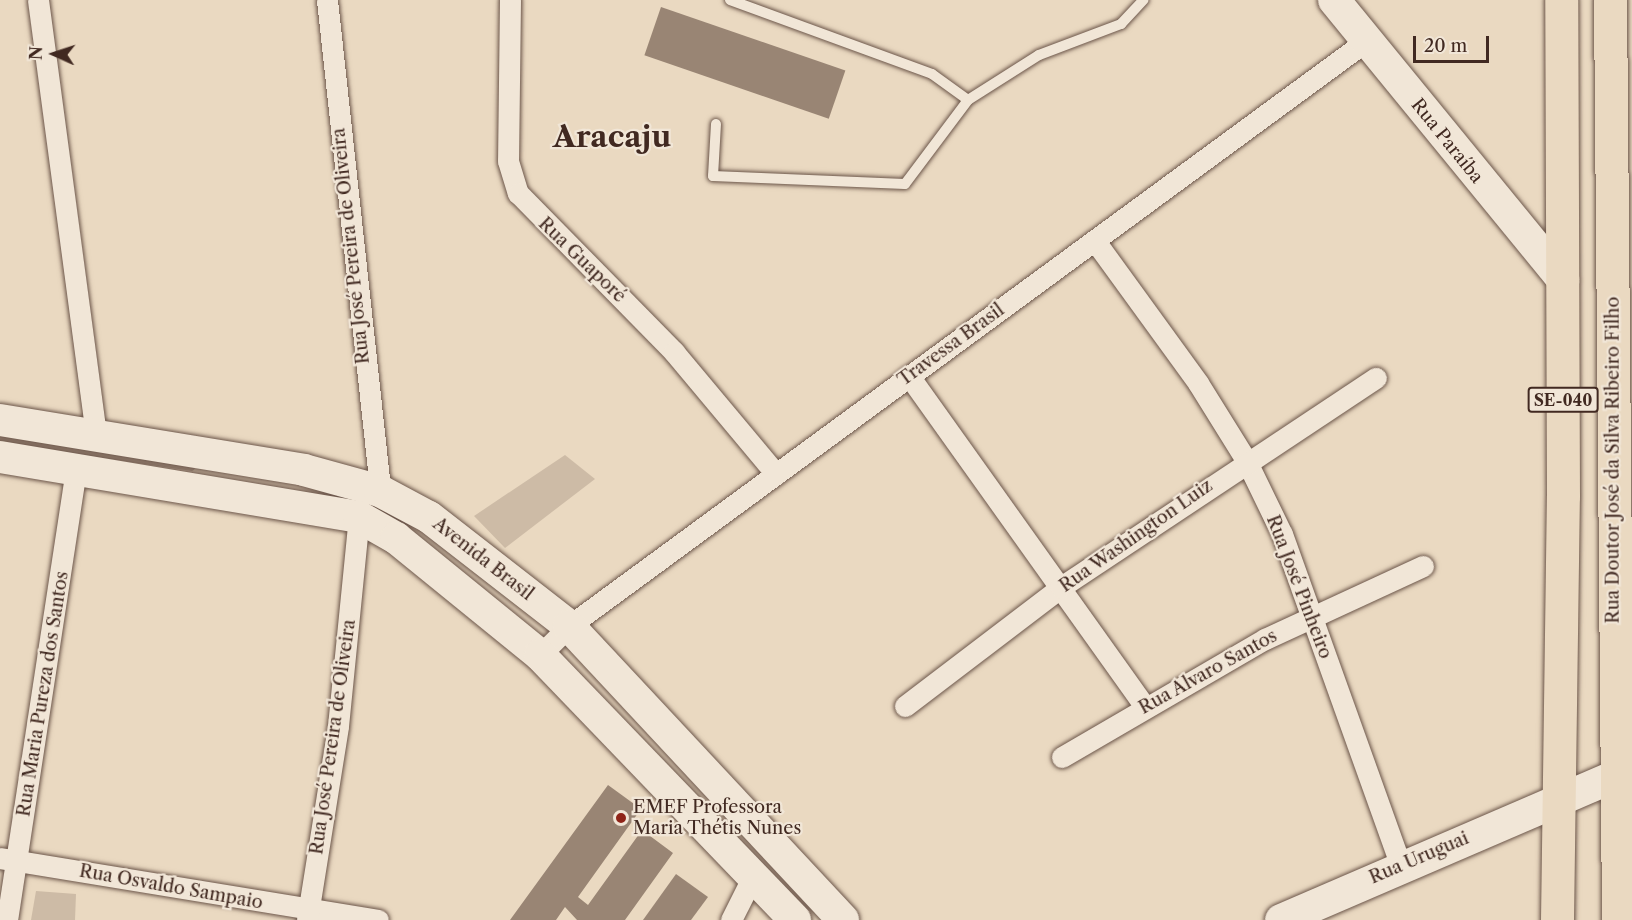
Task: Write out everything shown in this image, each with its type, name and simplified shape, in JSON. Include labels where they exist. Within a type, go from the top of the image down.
[{"type":"main road","name":"SE-040","points":[[1557,920],[1563,280],[1561,0]]},
{"type":"main road","name":"Rua Doutor José da Silva Ribeiro Filho","points":[[1610,0],[1623,255],[1622,663],[1613,777],[1618,920]]},
{"type":"street","points":[[38,0],[96,436]]},
{"type":"street","name":"Rua José Pereira de Oliveira","points":[[327,0],[380,491]]},
{"type":"street","name":"Rua Guaporé","points":[[510,0],[508,161],[518,194],[646,322],[776,474]]},
{"type":"street","name":"Rua Paraíba","points":[[1334,0],[1563,280]]},
{"type":"street","name":"Travessa Brasil","points":[[540,655],[569,626],[1366,41]]},
{"type":"street","name":"Rua José Pinheiro","points":[[1095,241],[1246,460],[1282,534],[1400,864]]},
{"type":"street","points":[[909,376],[1144,705]]},
{"type":"street","name":"Rua Washington Luiz","points":[[904,706],[1061,587],[1246,460],[1376,378]]},
{"type":"street","name":"Avenida Brasil","points":[[0,420],[304,470],[380,491],[429,517],[569,626],[843,920]]},
{"type":"street","name":"Avenida Brasil","points":[[0,457],[76,467],[359,518],[423,554],[540,655],[795,920]]},
{"type":"street","name":"Rua Maria Pureza dos Santos","points":[[7,920],[8,860],[76,467]]},
{"type":"street","name":"Rua José Pereira de Oliveira","points":[[308,915],[338,726],[359,518]]},
{"type":"street","name":"Rua Alvaro Santos","points":[[1062,757],[1144,705],[1311,617],[1424,566]]},
{"type":"street","name":"Rua Uruguai","points":[[1281,920],[1400,864],[1613,777]]},
{"type":"street","name":"Rua Osvaldo Sampaio","points":[[8,860],[308,915],[378,920]]},
{"type":"street","points":[[731,920],[753,876]]},
{"type":"lane","points":[[730,0],[932,74],[968,100]]},
{"type":"lane","points":[[716,124],[713,176],[905,184],[968,100],[1039,55],[1121,24],[1143,0]]},
{"type":"shaded area","points":[[565,455],[595,479],[505,548],[474,516]]},
{"type":"shaded area","points":[[36,891],[76,894],[75,920],[31,920]]},
{"type":"building","points":[[661,7],[845,70],[829,119],[644,55]]},
{"type":"building","points":[[608,785],[641,809],[578,897],[588,905],[642,830],[673,853],[625,920],[577,920],[565,907],[556,920],[510,920]]},
{"type":"building","points":[[676,874],[708,897],[691,920],[643,920]]},
{"type":"waterway","points":[[0,439],[191,467]]},
{"type":"place","name":"EMEF Professora Maria Thétis Nunes","points":[[621,818]]},
{"type":"district","name":"Aracaju","points":[[612,137]]}]
